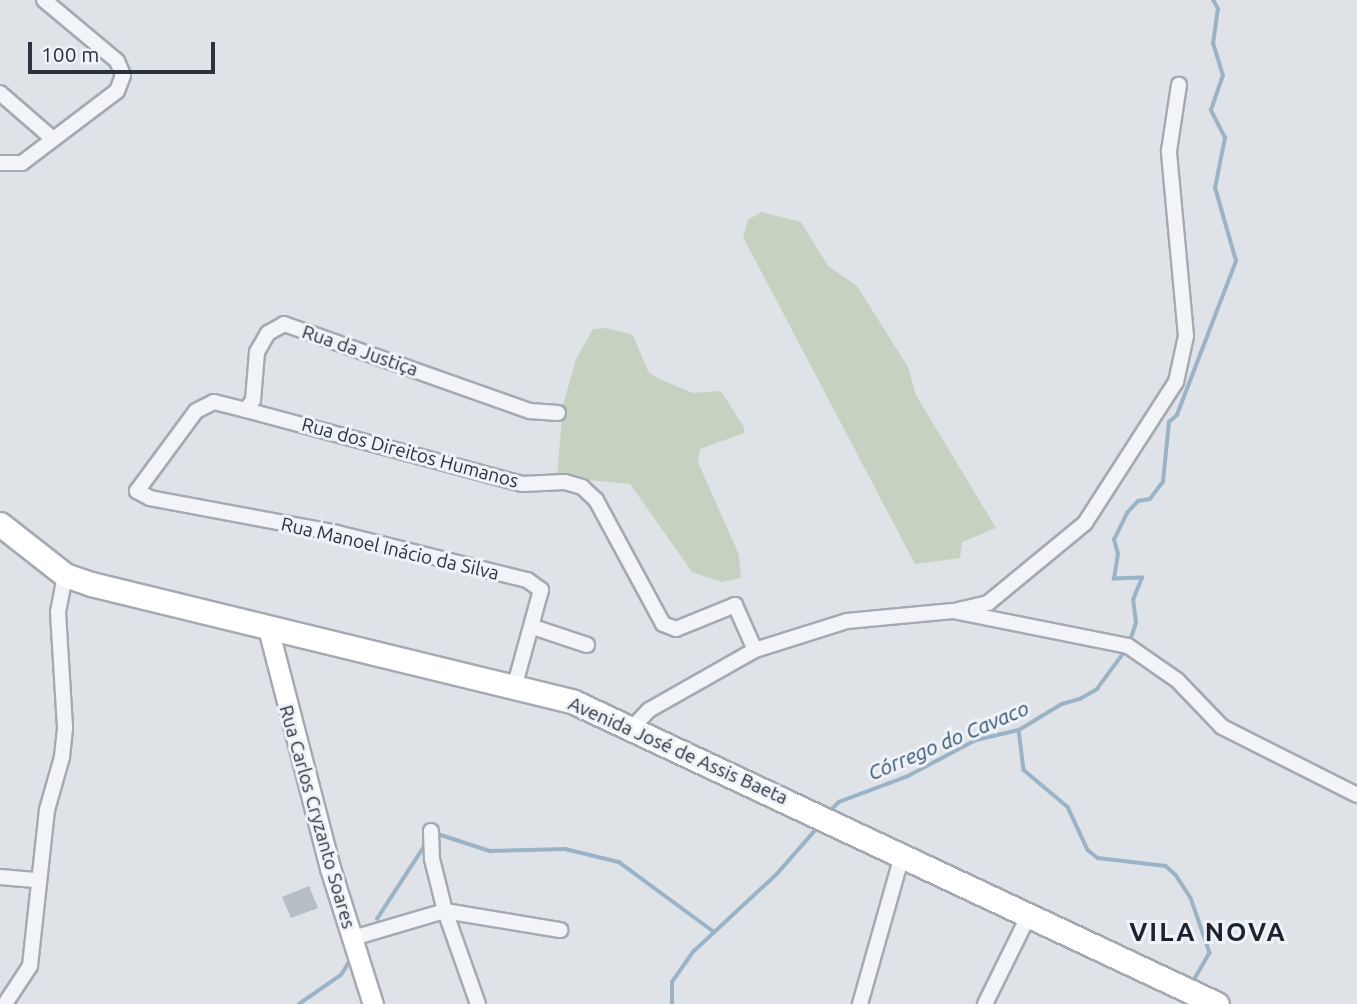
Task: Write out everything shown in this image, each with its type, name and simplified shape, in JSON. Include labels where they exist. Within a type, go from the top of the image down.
[{"type":"main road","name":"Avenida José de Assis Baeta","points":[[0,524],[65,575],[268,628],[575,702],[1217,1004]]},
{"type":"street","points":[[0,163],[22,163],[117,91],[123,75],[117,61],[44,0]]},
{"type":"street","points":[[633,727],[649,710],[755,650],[847,621],[953,611],[989,603],[1085,523],[1175,382],[1186,336],[1169,151],[1179,85]]},
{"type":"street","points":[[0,93],[52,138]]},
{"type":"street","name":"Rua da Justiça","points":[[247,410],[253,400],[257,352],[268,333],[284,324],[530,411],[558,413]]},
{"type":"street","name":"Rua Manoel Inácio da Silva","points":[[247,410],[214,402],[196,411],[137,491],[164,501],[337,533],[527,580],[541,590],[533,627],[514,688]]},
{"type":"street","name":"Rua dos Direitos Humanos","points":[[247,410],[522,484],[565,482],[582,487],[596,500],[663,624],[676,629],[735,605],[755,650]]},
{"type":"street","points":[[5,1004],[30,966],[38,880],[64,737],[58,612],[65,575]]},
{"type":"street","points":[[953,611],[1128,646],[1177,680],[1222,727],[1357,795]]},
{"type":"street","points":[[533,627],[587,645]]},
{"type":"street","name":"Rua Carlos Cryzanto Soares","points":[[268,628],[276,673],[373,1004]]},
{"type":"street","points":[[431,831],[432,859],[445,911],[478,1004]]},
{"type":"street","points":[[860,1004],[902,856]]},
{"type":"street","points":[[0,877],[38,880]]},
{"type":"street","points":[[353,938],[445,911],[560,930]]},
{"type":"street","points":[[985,1004],[1029,915]]},
{"type":"green space","points":[[761,212],[801,222],[828,266],[857,286],[908,367],[916,395],[996,528],[962,542],[960,558],[915,564],[743,237],[748,220]]},
{"type":"green space","points":[[607,328],[633,335],[648,371],[657,378],[693,393],[721,391],[744,427],[744,433],[700,449],[698,462],[739,555],[741,578],[721,582],[692,572],[630,484],[557,477],[563,405],[576,359],[593,329]]},
{"type":"building","points":[[309,886],[318,908],[291,918],[282,897]]},
{"type":"waterway","name":"Córrego do Cavaco","points":[[1130,641],[1136,623],[1133,600],[1142,578],[1114,579],[1118,554],[1114,540],[1127,513],[1138,501],[1150,499],[1163,482],[1169,422],[1177,415],[1236,261],[1215,188],[1225,138],[1211,110],[1223,76],[1213,44],[1218,9],[1213,0]]},
{"type":"waterway","name":"Córrego do Cavaco","points":[[829,812],[839,802],[908,776],[976,740],[1019,730],[1062,704],[1080,699],[1097,689],[1125,651]]},
{"type":"waterway","points":[[1019,730],[1024,770],[1068,807],[1088,850],[1098,858],[1166,866],[1176,875],[1191,898],[1210,953],[1194,981]]},
{"type":"waterway","name":"Córrego do Cavaco","points":[[672,1004],[672,982],[694,951],[777,874],[818,827]]},
{"type":"waterway","points":[[438,834],[490,851],[565,849],[619,862],[713,931]]},
{"type":"waterway","points":[[377,919],[425,845]]},
{"type":"waterway","points":[[299,1004],[341,975],[351,959]]},
{"type":"district","name":"VILA NOVA","points":[[1208,932]]}]
